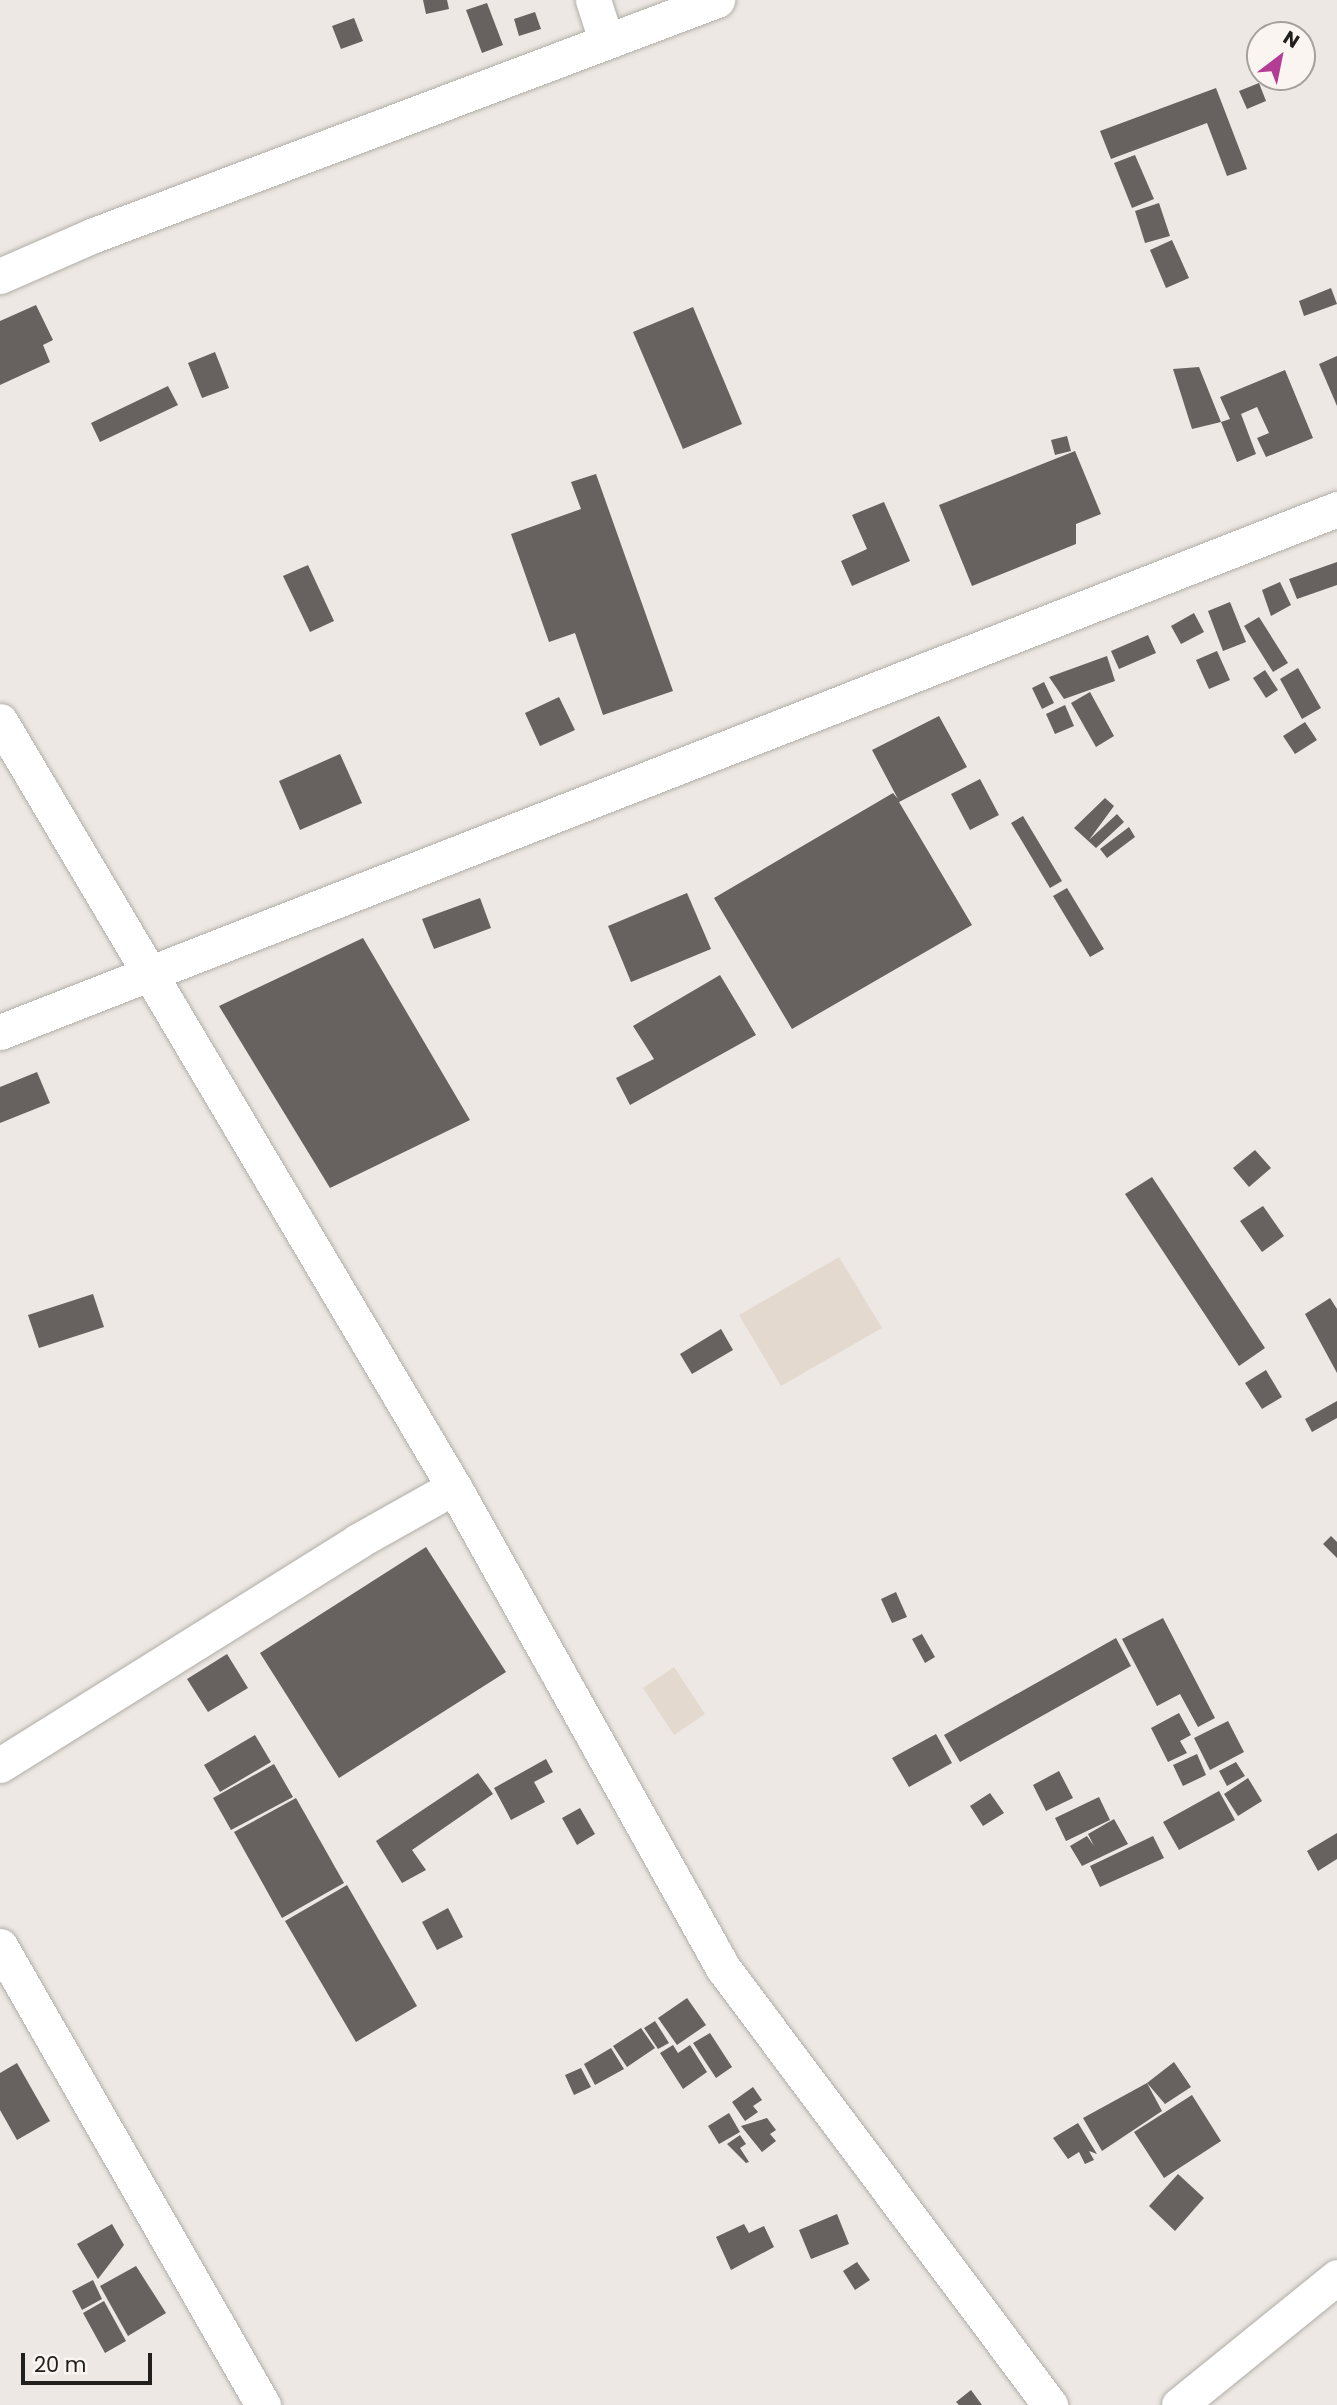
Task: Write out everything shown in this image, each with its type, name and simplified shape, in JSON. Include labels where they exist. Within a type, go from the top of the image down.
[{"type":"street","points":[[593,0],[606,40]]},
{"type":"street","points":[[0,276],[94,235],[718,0]]},
{"type":"street","points":[[0,1032],[1337,509]]},
{"type":"street","points":[[0,721],[454,1486],[723,1968],[1050,2405]]},
{"type":"street","points":[[0,1765],[358,1541],[454,1486]]},
{"type":"street","points":[[0,1946],[263,2405]]},
{"type":"street","points":[[1179,2405],[1337,2277]]},
{"type":"shaded area","points":[[839,1257],[882,1328],[781,1386],[739,1315]]},
{"type":"shaded area","points":[[674,1667],[705,1714],[674,1735],[643,1688]]},
{"type":"building","points":[[423,0],[447,0],[449,9],[426,14]]},
{"type":"building","points":[[487,3],[503,45],[482,53],[466,10]]},
{"type":"building","points":[[535,12],[541,29],[519,36],[514,19]]},
{"type":"building","points":[[354,18],[363,41],[341,49],[332,26]]},
{"type":"building","points":[[1216,88],[1247,169],[1227,176],[1207,123],[1111,159],[1100,131]]},
{"type":"building","points":[[1246,88],[1246,91],[1262,91],[1266,101],[1247,109],[1239,91]]},
{"type":"building","points":[[1135,155],[1154,199],[1132,208],[1114,163]]},
{"type":"building","points":[[1159,203],[1170,236],[1145,243],[1135,211]]},
{"type":"building","points":[[1172,240],[1189,278],[1166,288],[1150,250]]},
{"type":"building","points":[[1331,288],[1337,304],[1304,316],[1299,301]]},
{"type":"building","points":[[36,305],[53,340],[43,345],[50,362],[0,385],[0,321]]},
{"type":"building","points":[[693,307],[742,424],[683,449],[633,332]]},
{"type":"building","points":[[215,352],[229,388],[202,398],[188,363]]},
{"type":"building","points":[[1337,356],[1337,406],[1319,364]]},
{"type":"building","points":[[1199,367],[1221,422],[1192,429],[1173,369]]},
{"type":"building","points":[[1285,370],[1313,438],[1266,457],[1257,438],[1269,433],[1257,407],[1241,414],[1256,454],[1237,462],[1221,422],[1230,419],[1220,397]]},
{"type":"building","points":[[168,386],[178,405],[100,442],[91,423]]},
{"type":"building","points":[[1067,436],[1071,451],[1055,455],[1051,440]]},
{"type":"building","points":[[1075,451],[1101,514],[1076,524],[1076,544],[972,586],[939,505]]},
{"type":"building","points":[[596,474],[673,691],[603,715],[575,633],[549,642],[511,534],[581,509],[571,482]]},
{"type":"building","points":[[884,502],[910,561],[852,586],[841,561],[867,549],[852,515]]},
{"type":"building","points":[[1337,562],[1337,585],[1297,599],[1289,579]]},
{"type":"building","points":[[308,565],[334,621],[310,632],[283,576]]},
{"type":"building","points":[[1280,582],[1291,605],[1271,616],[1262,590]]},
{"type":"building","points":[[1230,602],[1246,642],[1223,651],[1208,611]]},
{"type":"building","points":[[1194,613],[1204,632],[1181,644],[1171,626]]},
{"type":"building","points":[[1259,617],[1288,663],[1273,672],[1244,626]]},
{"type":"building","points":[[1148,635],[1156,653],[1119,669],[1111,651]]},
{"type":"building","points":[[1217,651],[1230,680],[1209,689],[1196,660]]},
{"type":"building","points":[[1107,656],[1115,681],[1064,699],[1049,677]]},
{"type":"building","points":[[1298,668],[1321,708],[1302,719],[1280,679]]},
{"type":"building","points":[[1265,670],[1278,690],[1266,698],[1253,678]]},
{"type":"building","points":[[1044,682],[1054,703],[1042,709],[1032,688]]},
{"type":"building","points":[[1090,692],[1114,736],[1096,747],[1071,703]]},
{"type":"building","points":[[559,697],[575,730],[540,746],[525,713]]},
{"type":"building","points":[[1065,705],[1074,726],[1055,734],[1046,714]]},
{"type":"building","points":[[939,716],[967,767],[899,802],[972,925],[792,1029],[714,898],[893,793],[898,799],[872,750]]},
{"type":"building","points":[[1305,722],[1317,740],[1295,754],[1283,736]]},
{"type":"building","points":[[340,754],[362,803],[300,830],[279,781]]},
{"type":"building","points":[[980,779],[999,815],[970,830],[951,794]]},
{"type":"building","points":[[1105,798],[1114,806],[1089,840],[1117,814],[1124,822],[1096,848],[1074,828]]},
{"type":"building","points":[[1023,816],[1062,881],[1050,888],[1011,823]]},
{"type":"building","points":[[1129,827],[1135,837],[1107,858],[1100,849]]},
{"type":"building","points":[[1067,888],[1104,949],[1090,957],[1053,896]]},
{"type":"building","points":[[687,893],[711,949],[631,982],[608,926]]},
{"type":"building","points":[[480,898],[491,928],[434,949],[422,919]]},
{"type":"building","points":[[363,938],[470,1120],[330,1188],[219,1006]]},
{"type":"building","points":[[720,975],[756,1035],[630,1105],[616,1078],[654,1059],[633,1026]]},
{"type":"building","points":[[37,1072],[50,1103],[0,1123],[0,1087]]},
{"type":"building","points":[[1255,1150],[1271,1168],[1249,1187],[1233,1168]]},
{"type":"building","points":[[1152,1177],[1265,1348],[1239,1366],[1125,1194]]},
{"type":"building","points":[[1263,1206],[1284,1236],[1262,1252],[1240,1221]]},
{"type":"building","points":[[93,1294],[104,1327],[39,1348],[28,1315]]},
{"type":"building","points":[[1330,1298],[1337,1309],[1337,1373],[1305,1314]]},
{"type":"building","points":[[721,1329],[733,1350],[692,1374],[680,1354]]},
{"type":"building","points":[[1266,1370],[1282,1397],[1262,1409],[1245,1383]]},
{"type":"building","points":[[1337,1401],[1337,1418],[1312,1432],[1305,1419]]},
{"type":"building","points":[[1331,1536],[1337,1542],[1337,1558],[1323,1544]]},
{"type":"building","points":[[426,1547],[506,1672],[339,1778],[260,1653]]},
{"type":"building","points":[[896,1592],[907,1617],[892,1623],[881,1599]]},
{"type":"building","points":[[1163,1618],[1215,1718],[1198,1727],[1180,1694],[1157,1706],[1122,1639]]},
{"type":"building","points":[[922,1634],[935,1657],[925,1663],[912,1639]]},
{"type":"building","points":[[1116,1638],[1131,1666],[960,1762],[944,1735]]},
{"type":"building","points":[[227,1654],[248,1688],[208,1712],[187,1679]]},
{"type":"building","points":[[1179,1713],[1191,1735],[1180,1741],[1187,1753],[1168,1762],[1151,1728]]},
{"type":"building","points":[[1228,1721],[1244,1752],[1210,1770],[1194,1738]]},
{"type":"building","points":[[936,1734],[952,1763],[909,1787],[892,1758]]},
{"type":"building","points":[[255,1735],[271,1762],[220,1792],[204,1765]]},
{"type":"building","points":[[1197,1754],[1206,1775],[1183,1786],[1173,1765]]},
{"type":"building","points":[[546,1759],[553,1772],[534,1782],[545,1802],[511,1820],[494,1788]]},
{"type":"building","points":[[1236,1762],[1245,1776],[1227,1786],[1219,1771]]},
{"type":"building","points":[[274,1764],[293,1797],[231,1830],[213,1798]]},
{"type":"building","points":[[1059,1771],[1073,1798],[1046,1811],[1033,1785]]},
{"type":"building","points":[[478,1773],[493,1794],[412,1850],[426,1870],[402,1883],[376,1841]]},
{"type":"building","points":[[1248,1778],[1262,1801],[1238,1816],[1224,1794]]},
{"type":"building","points":[[1219,1791],[1235,1820],[1179,1850],[1163,1822]]},
{"type":"building","points":[[990,1793],[1004,1813],[983,1826],[970,1806]]},
{"type":"building","points":[[1099,1797],[1110,1820],[1066,1841],[1055,1818]]},
{"type":"building","points":[[296,1798],[344,1883],[282,1918],[234,1832]]},
{"type":"building","points":[[580,1808],[595,1834],[577,1845],[562,1818]]},
{"type":"building","points":[[1114,1819],[1128,1844],[1082,1866],[1070,1846],[1087,1836],[1094,1846],[1088,1834]]},
{"type":"building","points":[[1337,1833],[1337,1859],[1318,1871],[1307,1851]]},
{"type":"building","points":[[1153,1836],[1164,1858],[1100,1887],[1090,1866]]},
{"type":"building","points":[[347,1885],[417,2006],[356,2042],[285,1921]]},
{"type":"building","points":[[448,1908],[463,1937],[437,1950],[422,1922]]},
{"type":"building","points":[[687,1998],[706,2025],[677,2045],[658,2018]]},
{"type":"building","points":[[655,2021],[669,2043],[658,2049],[644,2028]]},
{"type":"building","points":[[641,2028],[655,2048],[627,2067],[613,2046]]},
{"type":"building","points":[[710,2033],[732,2067],[716,2078],[693,2043]]},
{"type":"building","points":[[673,2045],[678,2053],[690,2045],[707,2072],[683,2089],[660,2053]]},
{"type":"building","points":[[611,2048],[624,2069],[595,2085],[584,2064]]},
{"type":"building","points":[[1174,2062],[1191,2087],[1165,2104],[1147,2083]]},
{"type":"building","points":[[17,2063],[50,2121],[17,2140],[0,2110],[0,2073]]},
{"type":"building","points":[[581,2068],[591,2087],[574,2095],[565,2075]]},
{"type":"building","points":[[1147,2083],[1162,2111],[1102,2151],[1083,2118]]},
{"type":"building","points":[[753,2087],[762,2100],[753,2106],[758,2112],[745,2121],[732,2102]]},
{"type":"building","points":[[1192,2095],[1221,2141],[1164,2178],[1134,2132]]},
{"type":"building","points":[[729,2113],[740,2132],[719,2144],[708,2126]]},
{"type":"building","points":[[767,2118],[776,2130],[770,2134],[776,2141],[762,2152],[741,2126]]},
{"type":"building","points":[[1078,2123],[1097,2154],[1089,2151],[1094,2160],[1085,2164],[1079,2152],[1068,2159],[1053,2138]]},
{"type":"building","points":[[740,2135],[746,2144],[740,2148],[749,2162],[746,2163],[727,2144]]},
{"type":"building","points":[[1178,2174],[1204,2198],[1175,2231],[1149,2206]]},
{"type":"building","points":[[837,2214],[849,2244],[811,2259],[799,2230]]},
{"type":"building","points":[[112,2224],[124,2245],[98,2279],[77,2244]]},
{"type":"building","points":[[744,2224],[749,2233],[764,2226],[774,2247],[731,2270],[716,2237]]},
{"type":"building","points":[[857,2262],[870,2280],[855,2290],[843,2271]]},
{"type":"building","points":[[136,2266],[166,2313],[128,2336],[100,2286]]},
{"type":"building","points":[[93,2280],[102,2299],[82,2310],[72,2291]]},
{"type":"building","points":[[104,2301],[126,2341],[105,2353],[83,2313]]},
{"type":"building","points":[[971,2390],[982,2405],[959,2405],[956,2402]]}]
